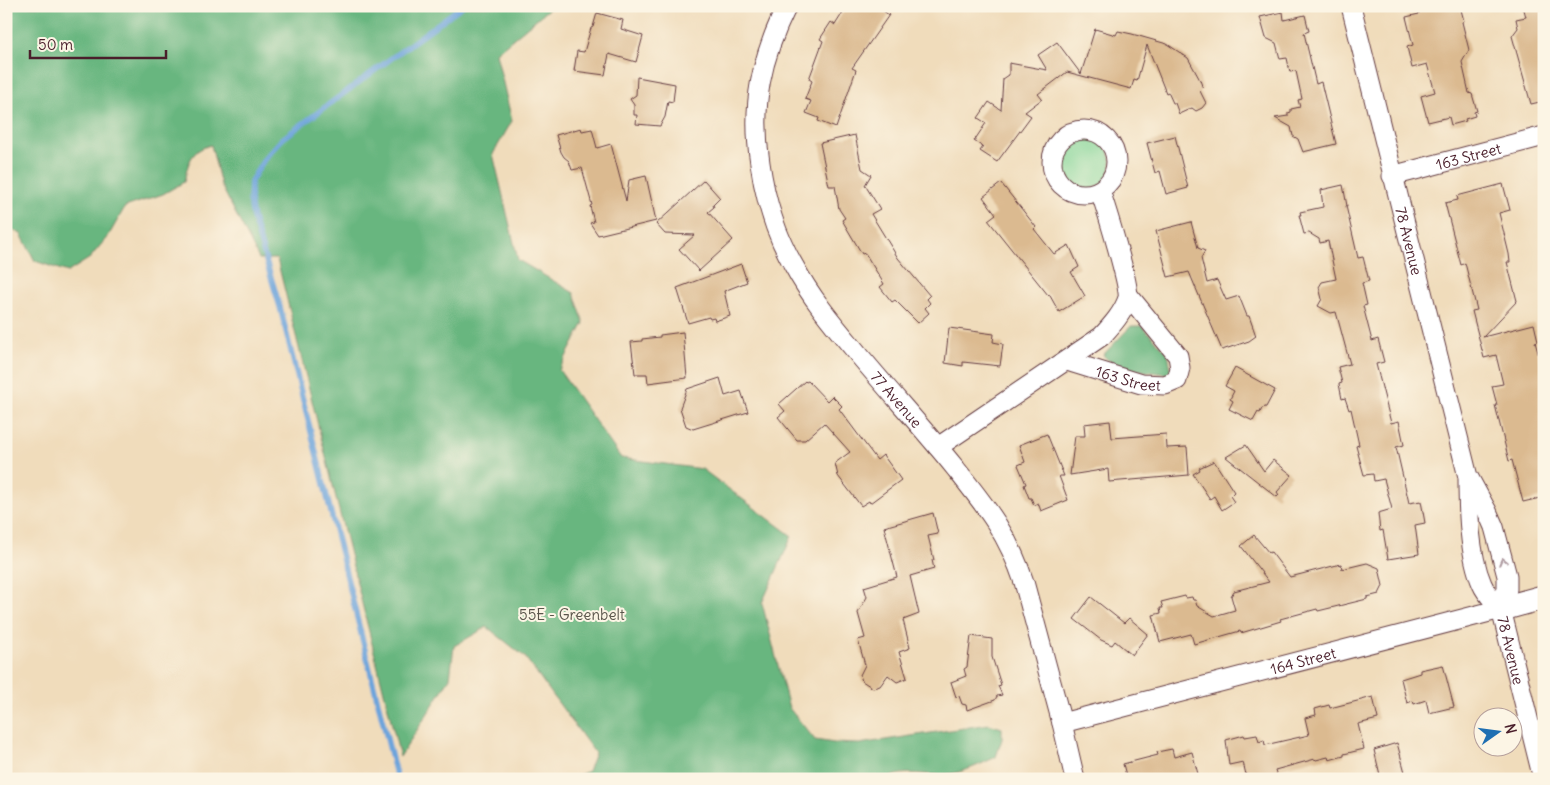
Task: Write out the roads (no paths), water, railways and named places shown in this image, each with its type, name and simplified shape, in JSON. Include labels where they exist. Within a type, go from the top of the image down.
[{"type":"street","name":"78 Avenue","points":[[1351,6],[1468,477],[1470,534],[1482,585],[1501,608],[1542,779]]},
{"type":"street","name":"77 Avenue","points":[[784,12],[765,59],[757,109],[757,143],[761,175],[769,207],[786,253],[823,310],[989,510],[1010,545],[1024,582],[1075,779]]},
{"type":"street","name":"163 Street","points":[[1392,176],[1544,136]]},
{"type":"street","name":"163 Street","points":[[1067,361],[1141,384],[1164,385],[1177,380],[1180,368],[1178,356],[1129,296],[1100,191]]},
{"type":"street","name":"163 Street","points":[[938,447],[1102,336],[1122,312],[1129,296]]},
{"type":"street","name":"78 Avenue","points":[[1468,477],[1487,511],[1500,548],[1507,576],[1507,589],[1501,608]]},
{"type":"street","name":"164 Street","points":[[1062,723],[1544,598]]},
{"type":"waterway","points":[[397,779],[280,307],[253,218],[250,200],[251,181],[265,158],[282,139],[462,6]]},
{"type":"park label","name":"55E - Greenbelt","points":[[572,614]]}]
